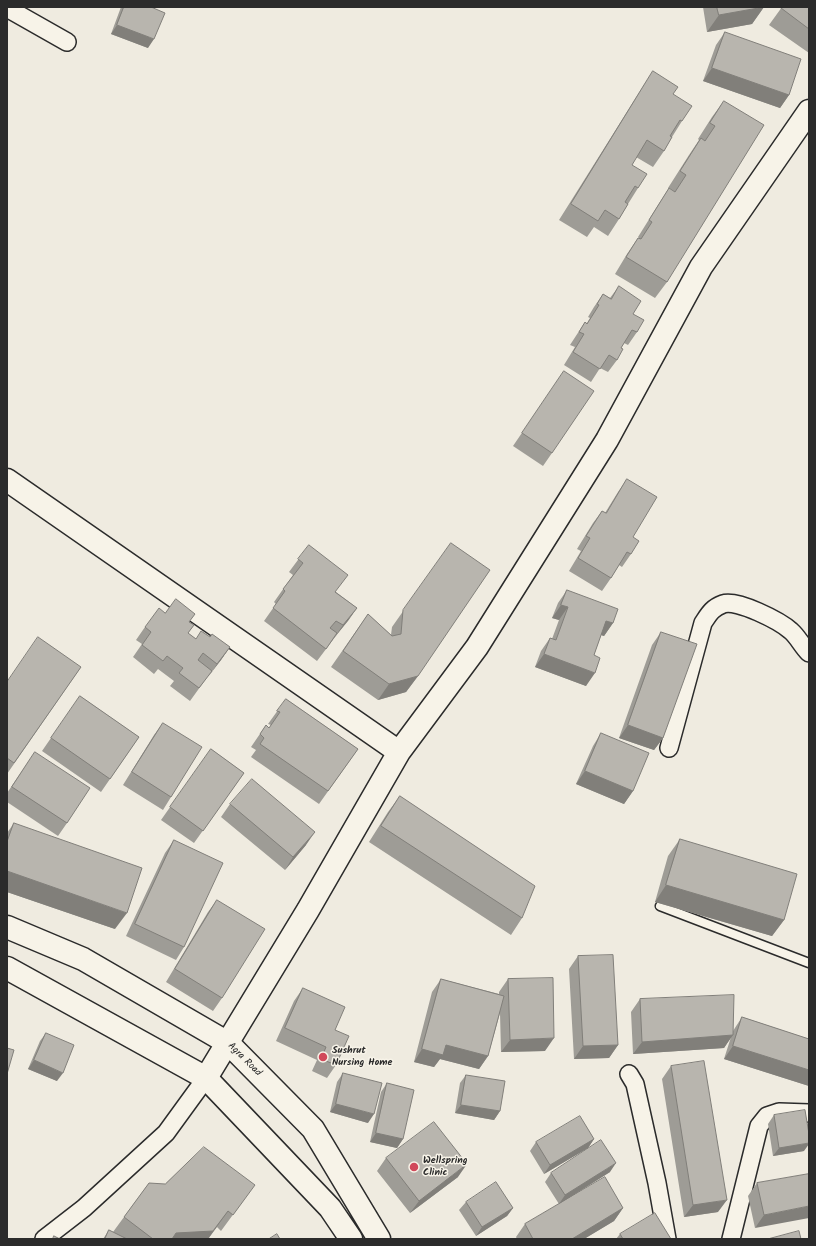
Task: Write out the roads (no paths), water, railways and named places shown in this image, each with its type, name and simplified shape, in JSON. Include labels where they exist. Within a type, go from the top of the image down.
[{"type":"street","points":[[7,8],[67,42]]},
{"type":"street","points":[[44,1239],[84,1208],[166,1133],[206,1078],[308,910],[398,752],[477,647],[607,440],[701,267],[809,111]]},
{"type":"street","points":[[7,480],[398,752]]},
{"type":"street","points":[[669,748],[703,623],[711,610],[724,603],[746,606],[775,619],[792,631],[808,650]]},
{"type":"street","name":"Agra Road","points":[[7,927],[82,959],[228,1043],[313,1129],[380,1239]]},
{"type":"street","points":[[7,968],[206,1078],[330,1208],[351,1239]]},
{"type":"street","points":[[629,1074],[635,1084],[657,1183],[667,1239]]},
{"type":"street","points":[[731,1239],[759,1126],[767,1116],[779,1112],[809,1113]]},
{"type":"lane","points":[[660,906],[809,963]]},
{"type":"place","name":"Sushrut Nursing Home","points":[[323,1057]]},
{"type":"place","name":"Wellspring Clinic","points":[[414,1167]]}]
